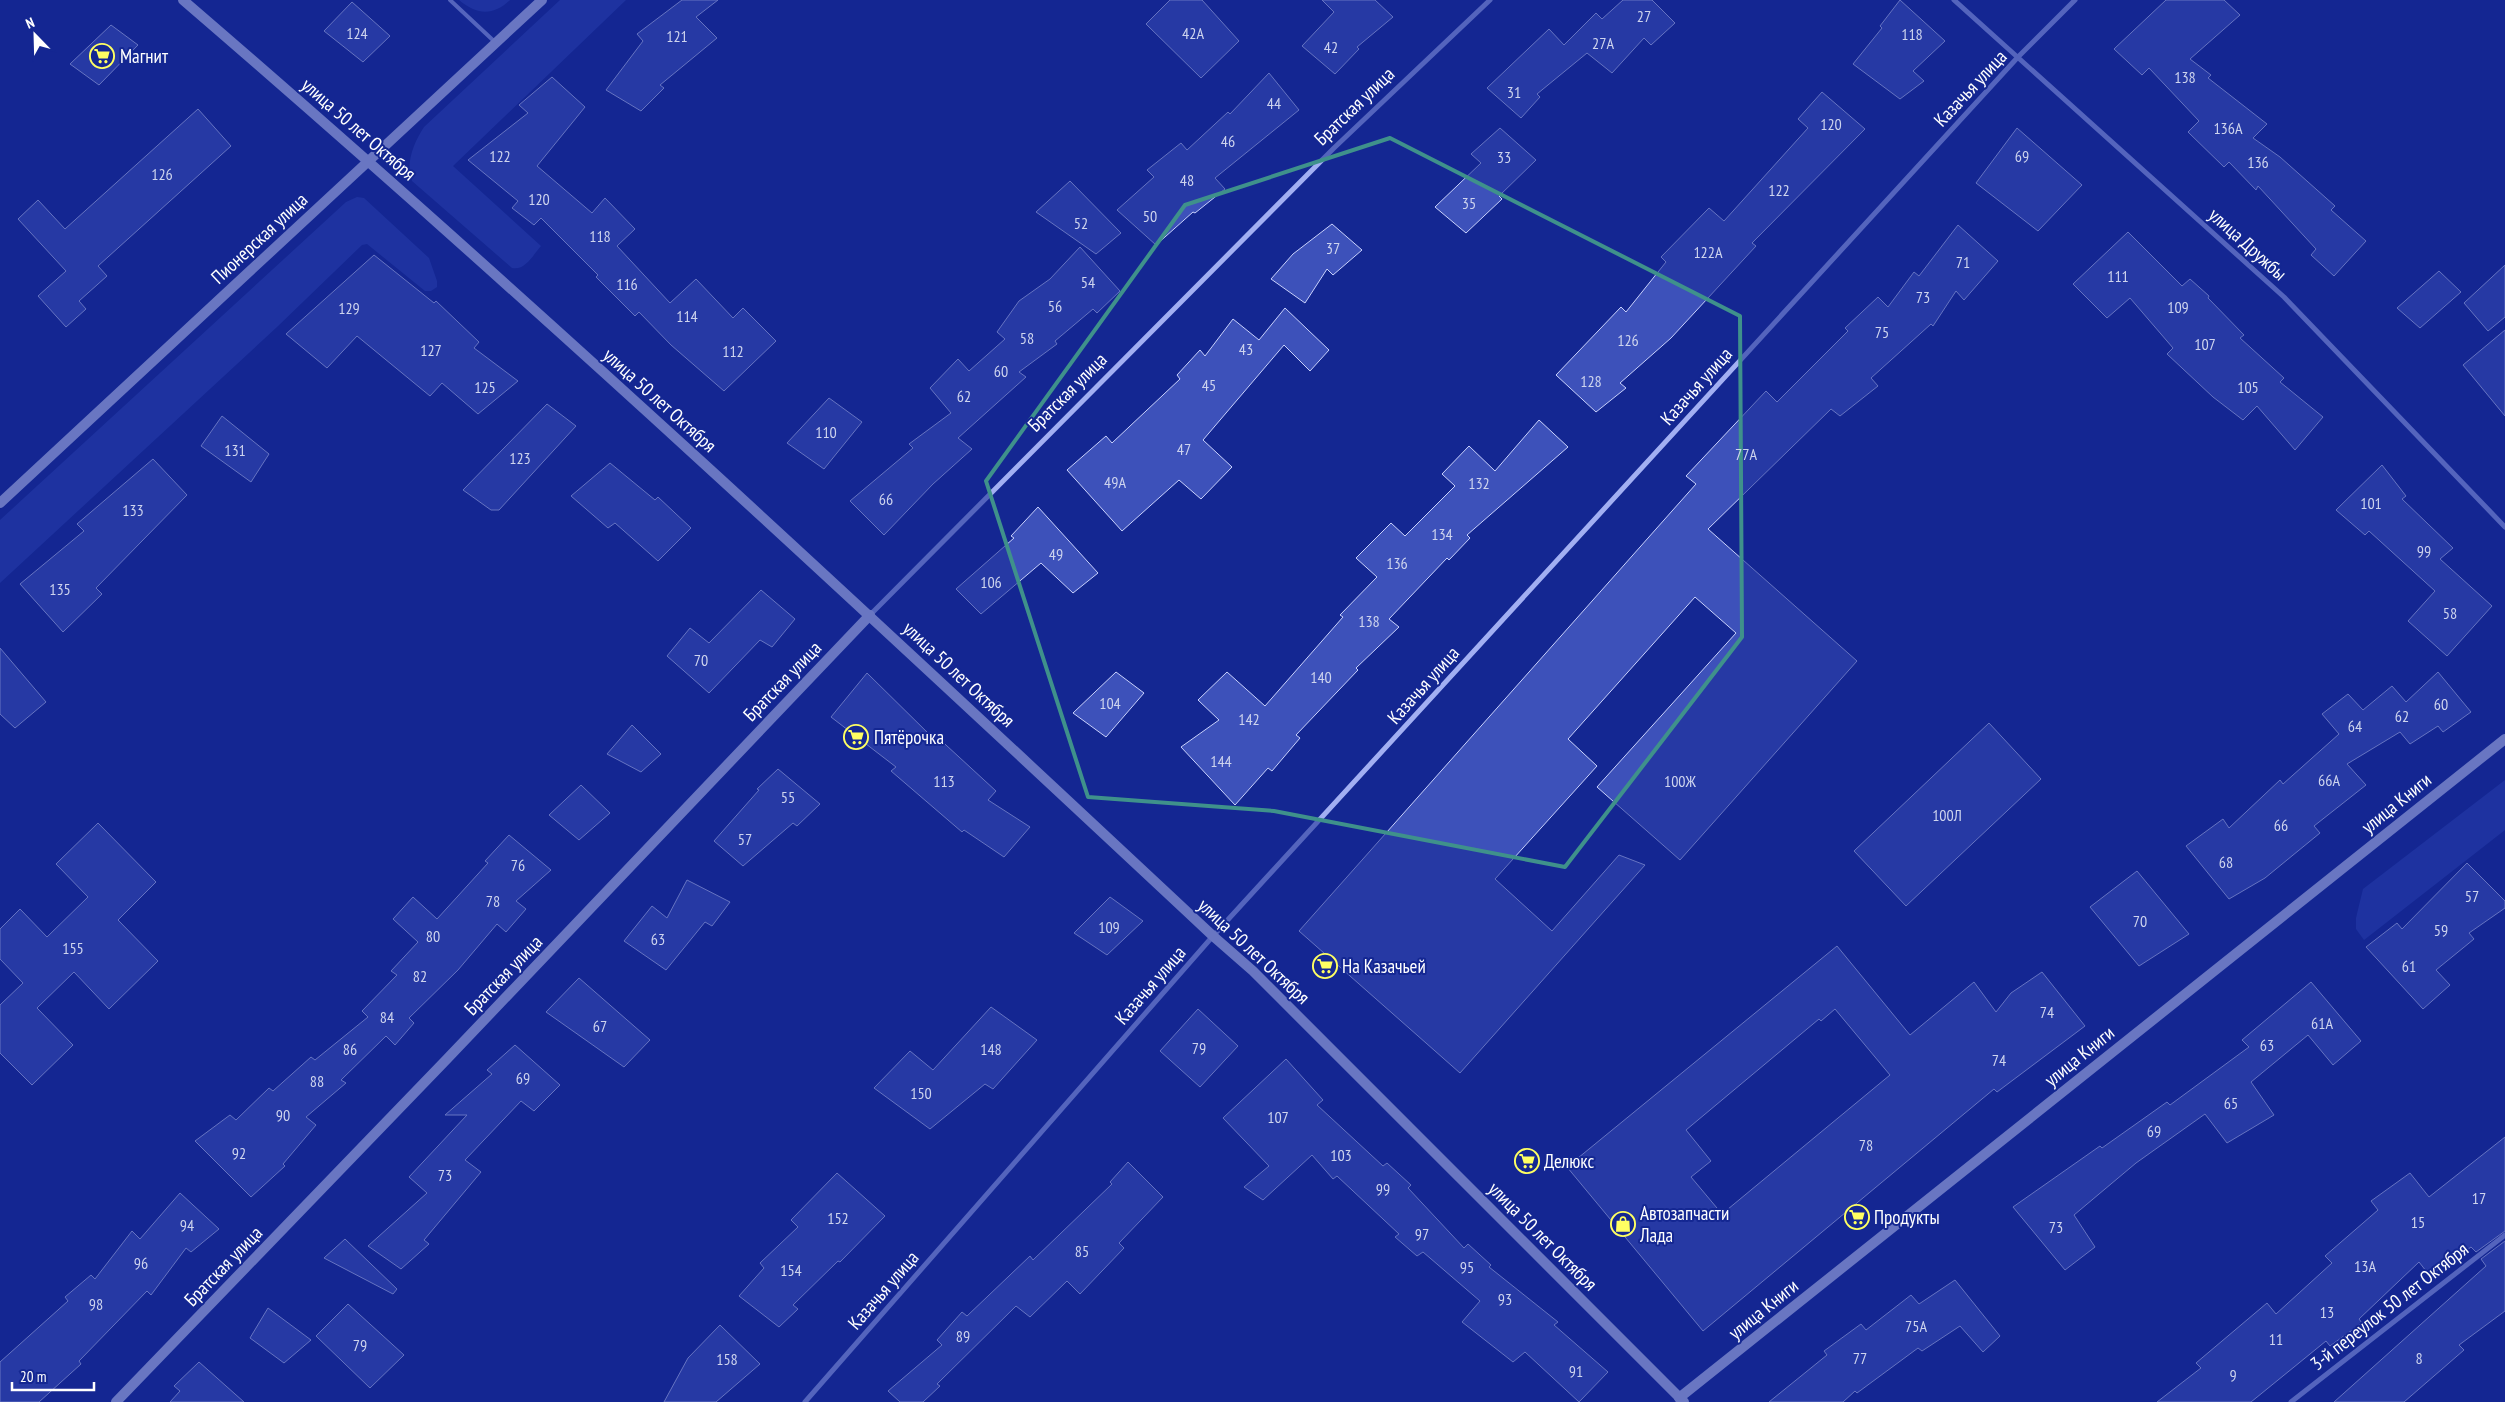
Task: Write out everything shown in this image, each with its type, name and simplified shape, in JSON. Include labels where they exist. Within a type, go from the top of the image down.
[{"type":"main road","name":"улица 50 лет Октября","points":[[183,0],[369,160],[870,615],[1213,936],[1253,971],[1681,1401]]},
{"type":"main road","name":"Пионерская улица","points":[[0,503],[542,0]]},
{"type":"main road","name":"Братская улица","points":[[116,1402],[446,1060],[870,615]]},
{"type":"main road","name":"улица Книги","points":[[1681,1401],[2505,739]]},
{"type":"street","name":"Братская улица","points":[[870,615],[1334,148],[1490,0]]},
{"type":"street","name":"улица Дружбы","points":[[1954,0],[2284,297],[2505,527]]},
{"type":"street","name":"Казачья улица","points":[[805,1402],[1213,936],[2018,56],[2075,0]]},
{"type":"street","name":"3-й переулок 50 лет Октября","points":[[2292,1402],[2505,1235]]},
{"type":"lane","points":[[450,0],[496,43]]},
{"type":"highlighted area","points":[[1390,138],[1740,316],[1742,637],[1565,867],[1274,811],[1088,797],[986,481],[1185,205]]},
{"type":"shaded area","points":[[459,0],[510,0],[497,9],[485,12],[472,9]]},
{"type":"shaded area","points":[[560,0],[626,0],[453,166],[541,246],[525,265],[512,268],[412,181],[410,160],[414,146],[424,127]]},
{"type":"shaded area","points":[[357,197],[364,198],[429,258],[437,281],[437,287],[431,291],[425,291],[367,244],[362,245],[277,327],[0,583],[0,520],[346,202]]},
{"type":"shaded area","points":[[2505,780],[2505,830],[2364,940],[2356,929],[2356,918],[2363,889]]},
{"type":"building","points":[[682,0],[718,0],[696,17],[717,38],[660,85],[664,88],[641,111],[606,90],[643,41],[637,34]]},
{"type":"building","points":[[1170,0],[1202,0],[1239,41],[1201,78],[1146,24]]},
{"type":"building","points":[[1322,0],[1375,0],[1393,17],[1357,47],[1359,49],[1335,74],[1302,46],[1334,12]]},
{"type":"building","points":[[1623,0],[1652,0],[1675,23],[1651,45],[1644,38],[1612,73],[1587,53],[1537,94],[1540,97],[1521,118],[1487,88],[1549,29],[1564,45],[1596,13],[1602,19]]},
{"type":"building","points":[[1900,0],[1945,41],[1913,71],[1924,81],[1900,99],[1853,64],[1882,28],[1880,26]]},
{"type":"building","points":[[2166,0],[2224,0],[2240,15],[2190,59],[2211,75],[2208,78],[2267,124],[2253,138],[2280,157],[2335,206],[2331,210],[2366,241],[2334,276],[2311,255],[2316,249],[2258,186],[2256,190],[2229,162],[2224,167],[2188,132],[2199,121],[2149,68],[2142,75],[2114,49]]},
{"type":"building","points":[[352,2],[390,36],[363,62],[324,31]]},
{"type":"building","points":[[111,25],[138,45],[99,85],[70,64]]},
{"type":"building","points":[[1269,73],[1299,110],[1215,178],[1225,189],[1195,213],[1193,212],[1156,245],[1117,210],[1154,177],[1147,170],[1181,143],[1187,150],[1228,112],[1230,114]]},
{"type":"building","points":[[552,77],[585,107],[537,166],[592,213],[605,198],[635,229],[617,246],[670,303],[696,279],[733,318],[743,308],[776,341],[724,391],[671,345],[639,312],[635,316],[596,277],[598,275],[541,218],[534,225],[512,208],[518,201],[468,160],[528,113],[519,105]]},
{"type":"building","points":[[1822,92],[1865,129],[1752,243],[1756,246],[1671,338],[1620,383],[1626,388],[1596,412],[1556,375],[1621,307],[1626,312],[1666,262],[1661,257],[1709,208],[1724,221],[1808,128],[1798,119]]},
{"type":"building","points":[[198,109],[231,146],[98,266],[107,276],[79,301],[86,309],[66,327],[38,296],[66,271],[18,219],[38,200],[65,229]]},
{"type":"building","points":[[1500,128],[1536,160],[1499,196],[1502,199],[1466,233],[1435,207],[1481,163],[1471,154]]},
{"type":"building","points":[[2017,128],[2082,185],[2038,231],[1976,183]]},
{"type":"building","points":[[1070,181],[1121,233],[1096,254],[1036,212]]},
{"type":"building","points":[[1332,224],[1362,250],[1333,275],[1327,269],[1305,303],[1271,279],[1293,254]]},
{"type":"building","points":[[1958,225],[1998,261],[1964,300],[1956,291],[1933,326],[1931,324],[1871,378],[1878,386],[1840,416],[1831,409],[1708,529],[1857,661],[1680,860],[1597,787],[1736,633],[1695,597],[1568,739],[1597,766],[1495,879],[1552,931],[1619,855],[1645,865],[1460,1073],[1299,931],[1696,484],[1686,476],[1766,391],[1777,402],[1848,331],[1845,328],[1878,297],[1888,307],[1914,272],[1919,276]]},
{"type":"building","points":[[2128,232],[2182,286],[2190,279],[2209,296],[2208,298],[2244,335],[2240,338],[2284,378],[2280,382],[2323,417],[2295,450],[2257,406],[2243,420],[2213,397],[2167,354],[2173,348],[2130,298],[2107,318],[2073,284]]},
{"type":"building","points":[[1080,247],[1120,291],[1097,313],[1093,309],[1055,341],[1057,344],[1019,372],[1026,377],[958,438],[972,449],[933,484],[884,535],[850,501],[913,448],[909,444],[951,413],[930,388],[958,359],[969,371],[1005,339],[997,332],[1019,301],[1050,279]]},
{"type":"building","points":[[374,255],[434,303],[436,301],[479,342],[474,348],[518,381],[478,414],[442,383],[430,396],[357,336],[327,368],[286,334]]},
{"type":"building","points":[[2505,265],[2505,317],[2488,331],[2464,303]]},
{"type":"building","points":[[2439,271],[2461,292],[2420,328],[2397,308]]},
{"type":"building","points":[[1285,308],[1329,350],[1310,371],[1284,345],[1203,440],[1232,467],[1201,499],[1179,480],[1122,531],[1067,470],[1106,436],[1112,443],[1180,379],[1177,375],[1200,350],[1205,356],[1233,319],[1259,340]]},
{"type":"building","points":[[2505,330],[2505,416],[2463,365]]},
{"type":"building","points":[[829,398],[862,422],[824,469],[787,443]]},
{"type":"building","points":[[547,404],[576,426],[499,510],[491,510],[463,490]]},
{"type":"building","points":[[222,416],[269,454],[251,482],[201,446]]},
{"type":"building","points":[[1539,420],[1568,447],[1467,535],[1470,538],[1449,560],[1447,558],[1389,619],[1399,627],[1356,668],[1358,670],[1296,735],[1300,738],[1272,771],[1268,768],[1235,805],[1181,747],[1219,720],[1198,700],[1227,672],[1265,706],[1343,617],[1340,615],[1377,577],[1356,558],[1391,523],[1405,536],[1455,486],[1442,474],[1469,446],[1495,471]]},
{"type":"building","points":[[153,459],[187,495],[96,588],[102,594],[63,632],[20,584],[84,531],[77,524]]},
{"type":"building","points":[[610,463],[655,500],[658,497],[691,528],[658,561],[615,523],[608,528],[571,496]]},
{"type":"building","points":[[2382,465],[2406,496],[2402,499],[2453,548],[2440,559],[2492,606],[2447,656],[2408,621],[2435,591],[2369,531],[2365,535],[2336,510]]},
{"type":"building","points":[[1038,507],[1098,573],[1073,593],[1041,563],[981,614],[956,589],[1014,538],[1011,536]]},
{"type":"building","points":[[761,590],[795,619],[772,647],[760,640],[709,693],[667,656],[690,628],[709,643]]},
{"type":"building","points":[[0,648],[46,702],[15,728],[0,714]]},
{"type":"building","points":[[1116,672],[1144,693],[1106,737],[1073,713]]},
{"type":"building","points":[[2438,672],[2471,712],[2443,732],[2438,726],[2410,744],[2400,732],[2347,764],[2366,785],[2314,826],[2320,833],[2265,878],[2229,899],[2186,846],[2223,819],[2229,828],[2280,780],[2283,784],[2339,734],[2322,714],[2348,694],[2363,710],[2392,686],[2406,702]]},
{"type":"building","points":[[867,673],[931,736],[934,734],[996,791],[988,800],[1030,827],[1004,857],[964,830],[962,832],[891,771],[896,767],[831,717]]},
{"type":"building","points":[[1989,723],[2041,779],[1906,906],[1854,851]]},
{"type":"building","points":[[632,725],[661,754],[641,772],[607,754]]},
{"type":"building","points":[[778,769],[820,804],[797,826],[793,823],[743,866],[714,841],[759,790],[757,789]]},
{"type":"building","points":[[581,785],[610,813],[579,840],[549,815]]},
{"type":"building","points":[[98,823],[156,882],[118,920],[158,961],[109,1009],[74,972],[37,1008],[73,1045],[32,1085],[0,1053],[0,1005],[23,983],[0,959],[0,929],[20,909],[47,937],[88,897],[56,864]]},
{"type":"building","points":[[509,835],[551,870],[516,901],[526,909],[506,932],[497,924],[458,970],[409,1018],[414,1023],[395,1045],[386,1036],[341,1080],[346,1083],[306,1117],[316,1125],[283,1164],[285,1166],[251,1197],[195,1141],[230,1115],[236,1120],[269,1088],[273,1091],[311,1057],[315,1060],[368,1017],[362,1011],[397,975],[391,971],[418,942],[393,919],[413,897],[437,919],[488,863],[485,861]]},
{"type":"building","points":[[2467,863],[2505,901],[2505,908],[2469,933],[2474,939],[2436,970],[2450,985],[2423,1009],[2366,947],[2397,923],[2402,929]]},
{"type":"building","points":[[2137,871],[2189,934],[2139,966],[2090,907]]},
{"type":"building","points":[[687,880],[730,902],[712,926],[705,922],[666,970],[624,941],[652,906],[667,918]]},
{"type":"building","points":[[1110,897],[1143,921],[1107,955],[1074,933]]},
{"type":"building","points":[[1837,946],[1910,1035],[1974,982],[1996,1012],[2011,993],[2042,972],[2085,1026],[1997,1092],[1994,1089],[1703,1331],[1567,1167]],"holes":[[[1835,1009],[1890,1075],[1722,1214],[1691,1177],[1711,1161],[1686,1130],[1819,1019],[1821,1021]]]},
{"type":"building","points":[[579,978],[650,1040],[624,1067],[546,1012]]},
{"type":"building","points":[[2311,982],[2361,1041],[2333,1065],[2308,1035],[2251,1082],[2274,1115],[2227,1143],[2205,1114],[2136,1163],[2074,1215],[2095,1247],[2065,1270],[2013,1207],[2167,1102],[2170,1105],[2249,1047],[2242,1040]]},
{"type":"building","points":[[991,1007],[1037,1040],[993,1089],[985,1084],[930,1129],[874,1088],[910,1051],[933,1070]]},
{"type":"building","points":[[1198,1009],[1238,1046],[1200,1087],[1160,1051]]},
{"type":"building","points":[[515,1045],[560,1085],[534,1111],[521,1101],[465,1160],[481,1172],[424,1240],[429,1244],[401,1269],[368,1246],[427,1193],[409,1177],[467,1115],[445,1115],[492,1074],[487,1070]]},
{"type":"building","points":[[1286,1059],[1323,1100],[1317,1105],[1383,1166],[1387,1163],[1411,1185],[1408,1188],[1464,1248],[1468,1244],[1491,1265],[1489,1267],[1558,1322],[1554,1325],[1608,1372],[1579,1402],[1525,1352],[1513,1362],[1462,1322],[1480,1301],[1423,1252],[1417,1256],[1395,1237],[1399,1234],[1337,1176],[1333,1179],[1312,1155],[1263,1200],[1244,1187],[1269,1166],[1223,1118]]},
{"type":"building","points":[[2505,1137],[2505,1231],[2476,1252],[2471,1247],[2430,1276],[2419,1262],[2359,1319],[2362,1323],[2330,1346],[2326,1341],[2251,1402],[2157,1402],[2201,1368],[2196,1363],[2267,1303],[2276,1314],[2332,1263],[2325,1256],[2378,1210],[2371,1201],[2410,1173],[2429,1197]]},
{"type":"building","points":[[1128,1162],[1163,1197],[1119,1243],[1124,1248],[1080,1294],[1067,1281],[1030,1317],[1016,1306],[937,1384],[940,1386],[923,1402],[900,1402],[888,1391],[942,1345],[937,1340],[962,1312],[967,1316],[1030,1256],[1033,1260],[1112,1184],[1110,1182]]},
{"type":"building","points":[[837,1173],[885,1216],[840,1262],[838,1261],[793,1305],[798,1309],[779,1327],[739,1296],[764,1268],[760,1263],[798,1227],[791,1220]]},
{"type":"building","points":[[180,1193],[219,1229],[191,1252],[186,1248],[151,1295],[147,1291],[79,1361],[81,1364],[39,1402],[0,1402],[0,1362],[68,1301],[65,1297],[91,1275],[95,1279],[132,1231],[140,1239]]},
{"type":"building","points":[[345,1239],[397,1289],[393,1294],[324,1258]]},
{"type":"building","points":[[2505,1241],[2505,1311],[2459,1345],[2464,1350],[2404,1402],[2334,1402],[2486,1266],[2481,1259]]},
{"type":"building","points":[[1955,1280],[2000,1336],[1983,1352],[1960,1326],[1922,1351],[1918,1348],[1857,1393],[1855,1391],[1843,1402],[1769,1402],[1827,1355],[1824,1351],[1861,1324],[1866,1330],[1911,1295],[1919,1304]]},
{"type":"building","points":[[348,1304],[404,1355],[370,1388],[316,1336]]},
{"type":"building","points":[[268,1308],[311,1340],[284,1363],[250,1338]]},
{"type":"building","points":[[720,1325],[760,1364],[716,1402],[664,1402],[688,1358]]},
{"type":"building","points":[[199,1362],[244,1402],[170,1402],[180,1391],[174,1386]]},
{"type":"place","name":"Магнит","points":[[102,56]]},
{"type":"place","name":"Пятёрочка","points":[[856,737]]},
{"type":"place","name":"На Казачьей","points":[[1325,966]]},
{"type":"place","name":"Делюкс","points":[[1527,1161]]},
{"type":"place","name":"Продукты","points":[[1857,1217]]},
{"type":"place","name":"Автозапчасти Лада","points":[[1623,1224]]}]
